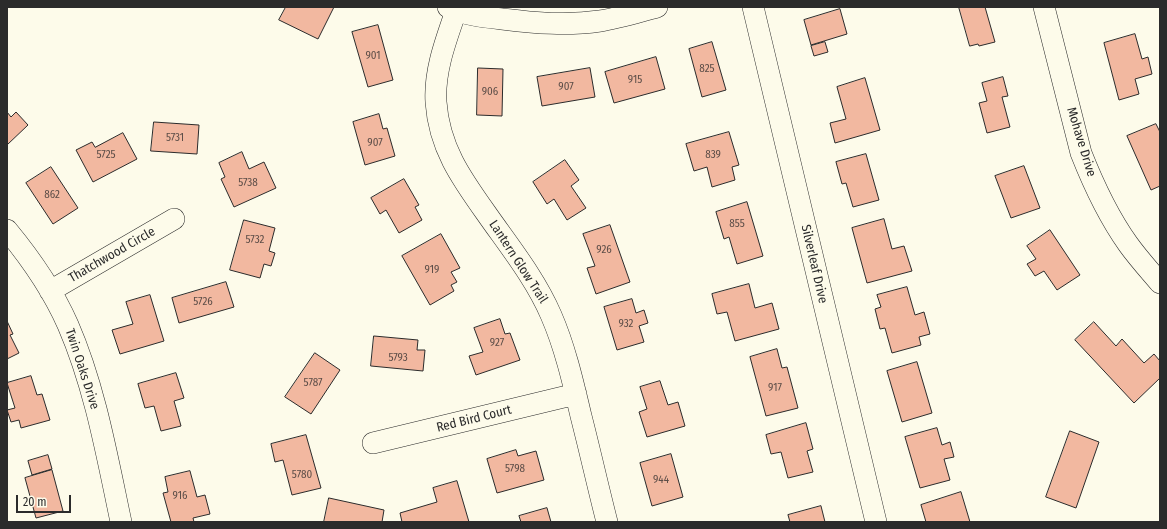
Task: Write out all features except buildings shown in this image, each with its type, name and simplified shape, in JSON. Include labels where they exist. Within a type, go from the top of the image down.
[{"type":"street","points":[[452,9],[487,17],[540,23],[573,24],[601,20],[657,7]]},
{"type":"street","name":"Silverleaf Drive","points":[[753,7],[876,522]]},
{"type":"street","name":"Mohave Drive","points":[[1044,7],[1081,153],[1090,176],[1115,225],[1143,264],[1160,283]]},
{"type":"street","name":"Lantern Glow Trail","points":[[452,9],[438,73],[436,101],[440,125],[447,150],[461,178],[536,285],[551,315],[563,346],[576,394],[607,522]]},
{"type":"street","name":"Thatchwood Circle","points":[[50,291],[174,219]]},
{"type":"street","name":"Twin Oaks Drive","points":[[7,230],[22,248],[50,291],[67,324],[81,360],[99,421],[121,522]]},
{"type":"street","name":"Red Bird Court","points":[[372,443],[576,394]]}]
